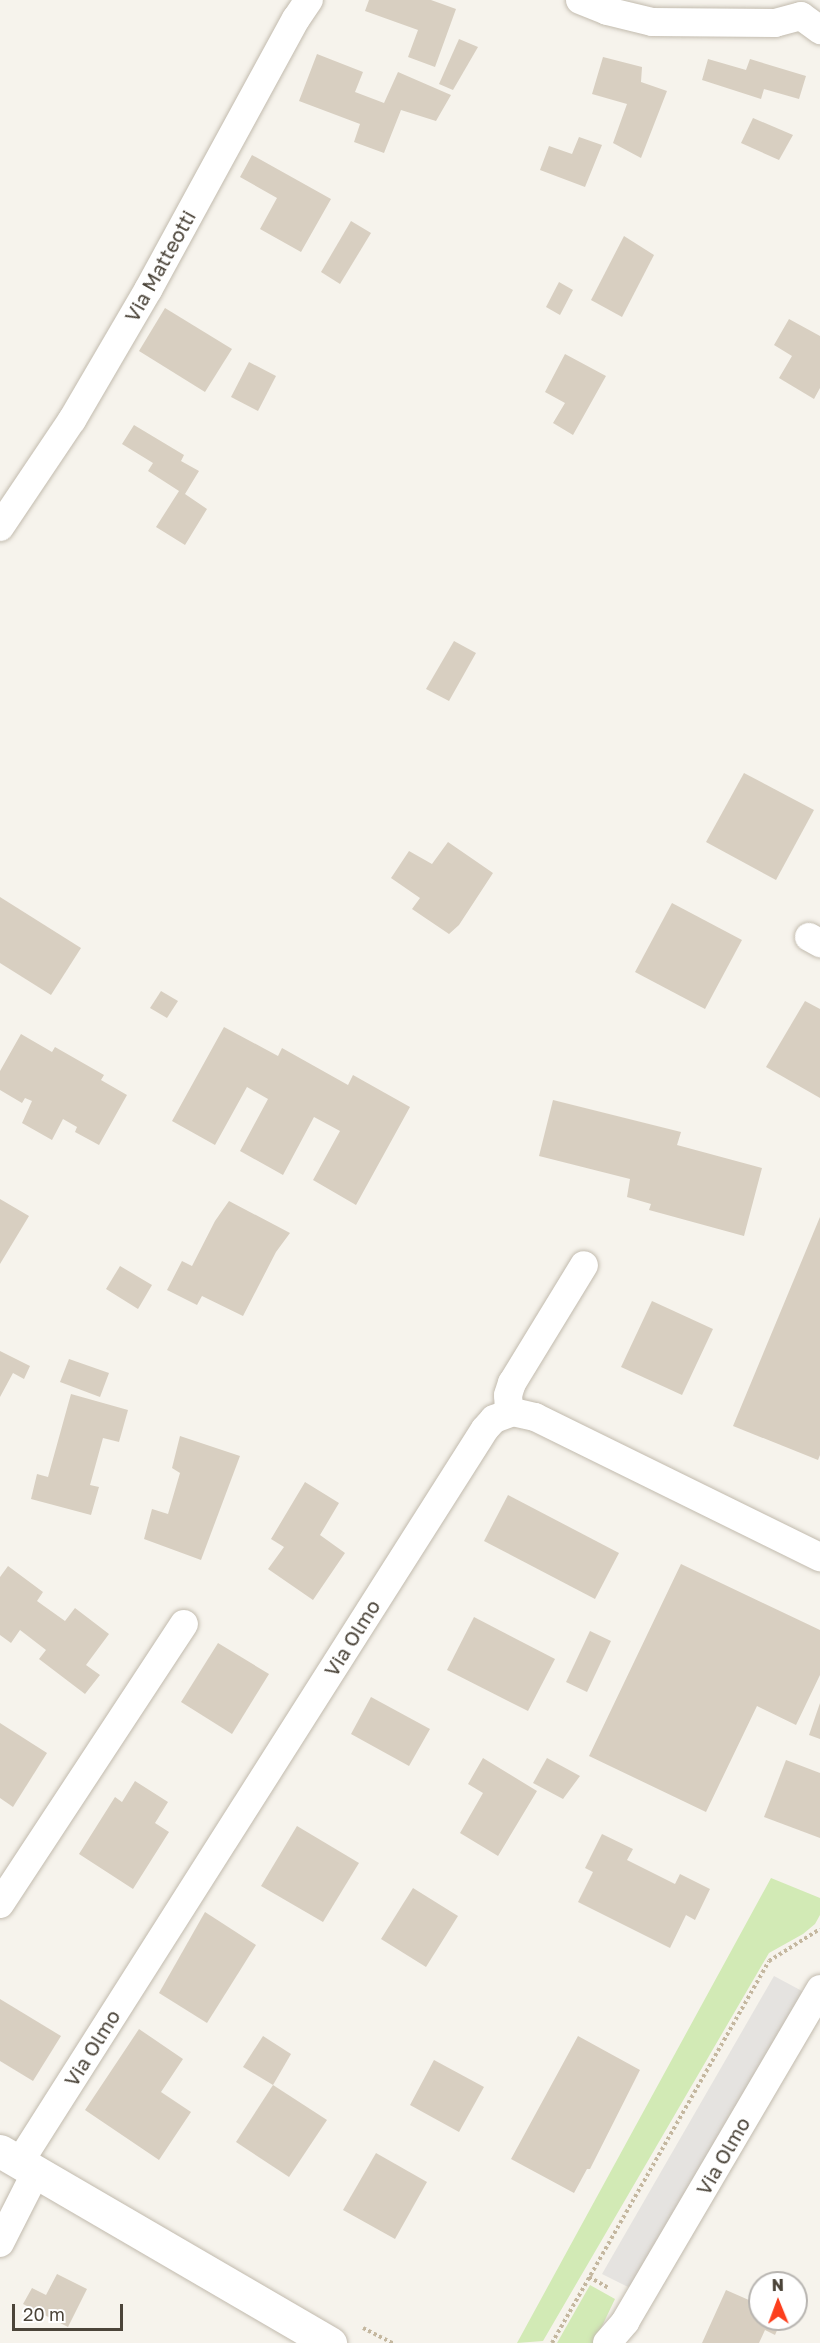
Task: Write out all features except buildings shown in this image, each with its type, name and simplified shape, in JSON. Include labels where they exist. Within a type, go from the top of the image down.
[{"type":"street","name":"Via Matteotti","points":[[0,527],[72,420],[148,290],[296,19],[309,0]]},
{"type":"street","points":[[580,0],[629,17],[674,24],[775,23],[814,16]]},
{"type":"street","points":[[584,1265],[512,1383],[508,1395],[509,1412],[523,1412],[535,1417],[820,1557]]},
{"type":"street","name":"Via Olmo","points":[[0,2243],[18,2162],[485,1430],[494,1419],[509,1412]]},
{"type":"street","points":[[0,1904],[184,1624]]},
{"type":"street","name":"Via Olmo","points":[[619,2336],[820,1989]]},
{"type":"street","points":[[18,2162],[330,2343]]},
{"type":"path","points":[[552,2343],[770,1961],[778,1953],[810,1937],[820,1929]]},
{"type":"green space","points":[[771,1878],[820,1898],[820,1915],[815,1924],[803,1934],[769,1953],[543,2341],[517,2343]]},
{"type":"green space","points":[[590,2285],[615,2299],[594,2343],[557,2343]]},
{"type":"shaded area","points":[[774,1976],[815,1998],[642,2294],[602,2274]]}]
